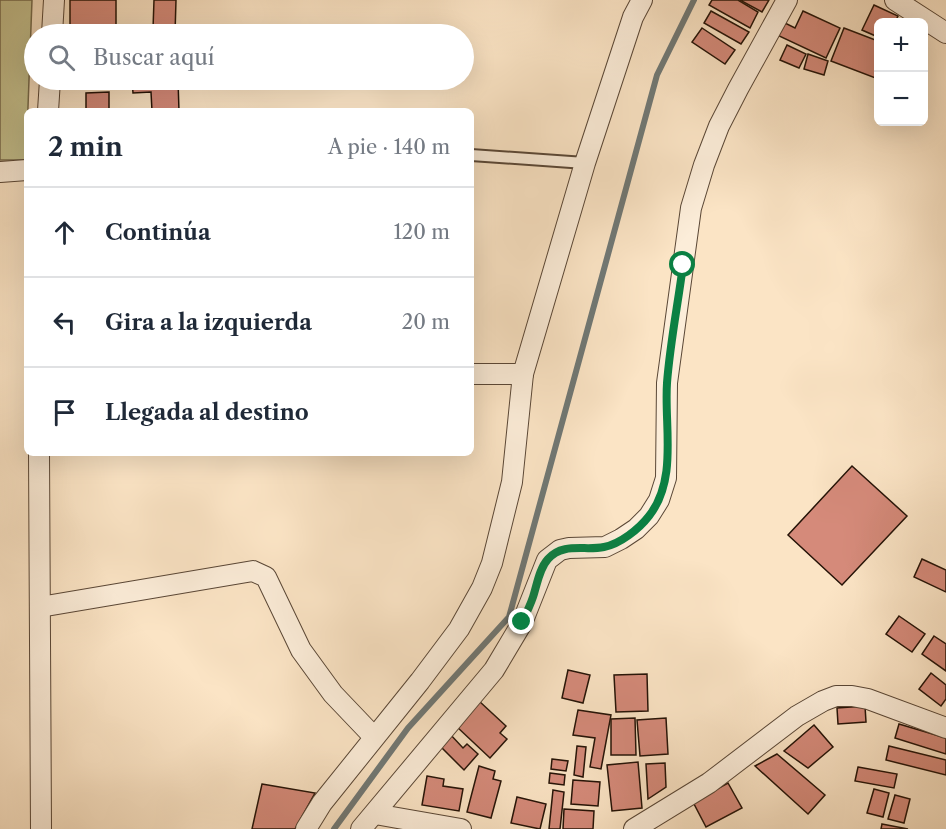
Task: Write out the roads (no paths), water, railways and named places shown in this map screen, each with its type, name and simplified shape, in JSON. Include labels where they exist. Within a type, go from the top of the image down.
[{"type":"street","points":[[53,24],[54,0]]},
{"type":"street","points":[[306,829],[322,803],[453,637],[470,612],[482,588],[500,538],[512,482],[523,374],[585,163],[633,17],[642,0]]},
{"type":"street","points":[[361,829],[494,670],[522,622],[547,560],[560,550],[605,547],[621,539],[649,516],[659,500],[666,478],[667,383],[691,208],[719,126],[787,0]]},
{"type":"street","points":[[895,0],[946,33]]},
{"type":"street","points":[[48,108],[49,90]]},
{"type":"street","points":[[0,172],[24,170]]},
{"type":"street","points":[[474,374],[523,374]]},
{"type":"street","points":[[39,456],[41,829]]},
{"type":"street","points":[[40,607],[253,572],[259,574],[266,577],[301,650],[333,694],[374,737]]},
{"type":"street","points":[[634,829],[709,783],[797,716],[836,696],[868,699],[946,728]]},
{"type":"street","points":[[375,813],[461,829]]},
{"type":"lane","points":[[474,155],[585,163]]},
{"type":"waterway","points":[[334,829],[408,728],[509,617],[657,75],[694,0]]}]
